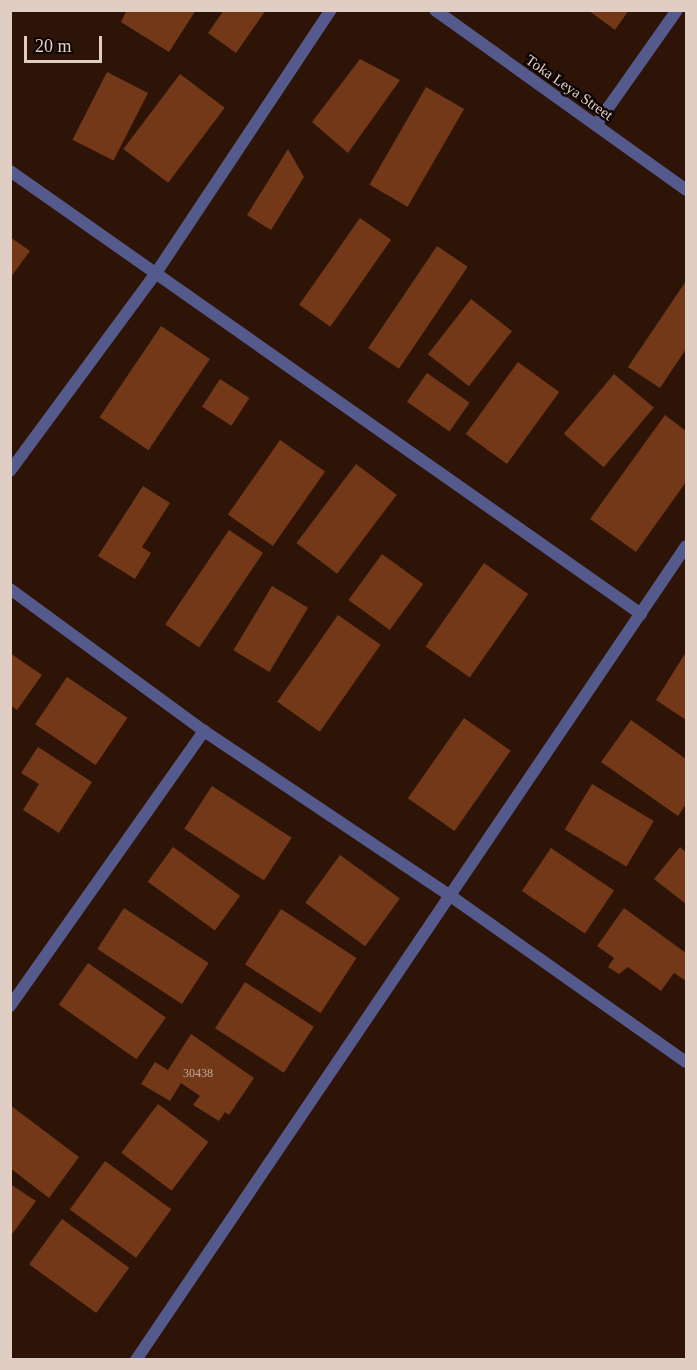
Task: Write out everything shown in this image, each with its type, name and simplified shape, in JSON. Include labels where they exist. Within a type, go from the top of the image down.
[{"type":"street","points":[[10,471],[156,273],[331,10]]},
{"type":"street","name":"Toka Leya Street","points":[[435,10],[687,190]]},
{"type":"street","points":[[596,125],[677,10]]},
{"type":"street","points":[[10,171],[641,614]]},
{"type":"street","points":[[136,1359],[452,897],[687,546]]},
{"type":"street","points":[[10,590],[204,731],[452,897],[687,1062]]},
{"type":"street","points":[[10,1006],[204,731]]},
{"type":"building","points":[[127,10],[196,10],[169,52],[121,22]]},
{"type":"building","points":[[224,10],[266,10],[236,53],[208,33]]},
{"type":"building","points":[[588,10],[629,10],[615,30]]},
{"type":"building","points":[[360,59],[400,80],[348,153],[312,122]]},
{"type":"building","points":[[107,72],[148,93],[113,161],[72,140]]},
{"type":"building","points":[[180,74],[225,108],[168,183],[123,149]]},
{"type":"building","points":[[426,87],[464,109],[408,207],[370,185]]},
{"type":"building","points":[[288,149],[304,177],[271,230],[247,215]]},
{"type":"building","points":[[360,218],[391,240],[330,327],[299,305]]},
{"type":"building","points":[[10,237],[30,251],[10,278]]},
{"type":"building","points":[[437,246],[468,267],[399,369],[368,348]]},
{"type":"building","points":[[686,281],[686,349],[660,388],[628,367]]},
{"type":"building","points":[[471,299],[512,331],[469,386],[428,354]]},
{"type":"building","points":[[161,326],[210,359],[148,450],[99,417]]},
{"type":"building","points":[[518,362],[559,392],[507,464],[466,434]]},
{"type":"building","points":[[427,373],[470,403],[450,431],[407,402]]},
{"type":"building","points":[[614,374],[654,407],[604,467],[564,434]]},
{"type":"building","points":[[220,379],[249,398],[231,426],[202,407]]},
{"type":"building","points":[[665,415],[686,431],[686,482],[636,552],[590,519]]},
{"type":"building","points":[[280,440],[325,472],[273,546],[228,515]]},
{"type":"building","points":[[356,464],[397,495],[337,574],[296,543]]},
{"type":"building","points":[[143,486],[170,503],[142,547],[151,553],[135,579],[98,556]]},
{"type":"building","points":[[229,530],[263,553],[199,647],[165,625]]},
{"type":"building","points":[[382,554],[423,584],[390,630],[348,600]]},
{"type":"building","points":[[484,563],[528,594],[470,678],[425,647]]},
{"type":"building","points":[[272,586],[308,608],[269,672],[233,650]]},
{"type":"building","points":[[338,615],[381,645],[320,732],[277,702]]},
{"type":"building","points":[[686,652],[686,720],[656,700]]},
{"type":"building","points":[[10,653],[42,675],[17,710],[10,705]]},
{"type":"building","points":[[67,677],[128,718],[96,765],[35,724]]},
{"type":"building","points":[[464,718],[511,751],[454,831],[408,798]]},
{"type":"building","points":[[631,720],[686,759],[686,804],[678,816],[601,762]]},
{"type":"building","points":[[38,747],[92,782],[59,833],[23,810],[39,784],[21,773]]},
{"type":"building","points":[[592,784],[654,821],[626,867],[565,829]]},
{"type":"building","points":[[212,786],[292,838],[264,881],[184,829]]},
{"type":"building","points":[[173,847],[240,896],[215,931],[148,882]]},
{"type":"building","points":[[680,847],[686,852],[686,904],[654,879]]},
{"type":"building","points":[[551,848],[614,890],[585,934],[522,891]]},
{"type":"building","points":[[340,855],[400,898],[365,946],[305,903]]},
{"type":"building","points":[[124,908],[209,963],[182,1004],[97,949]]},
{"type":"building","points":[[624,908],[686,953],[686,981],[674,973],[661,991],[628,967],[619,974],[608,967],[614,958],[597,946]]},
{"type":"building","points":[[281,909],[356,958],[321,1013],[245,964]]},
{"type":"building","points":[[88,963],[166,1017],[137,1059],[59,1005]]},
{"type":"building","points":[[245,982],[314,1027],[284,1073],[215,1028]]},
{"type":"building","points":[[191,1034],[254,1078],[229,1115],[225,1112],[219,1121],[193,1105],[200,1096],[181,1083],[170,1101],[141,1084],[155,1062],[168,1070]]},
{"type":"building","points":[[158,1104],[208,1142],[172,1191],[121,1153]]},
{"type":"building","points":[[10,1105],[79,1157],[49,1198],[10,1168]]},
{"type":"building","points":[[105,1161],[171,1209],[136,1258],[70,1210]]},
{"type":"building","points":[[10,1184],[36,1201],[10,1237]]},
{"type":"building","points":[[62,1219],[129,1268],[96,1313],[29,1264]]}]
